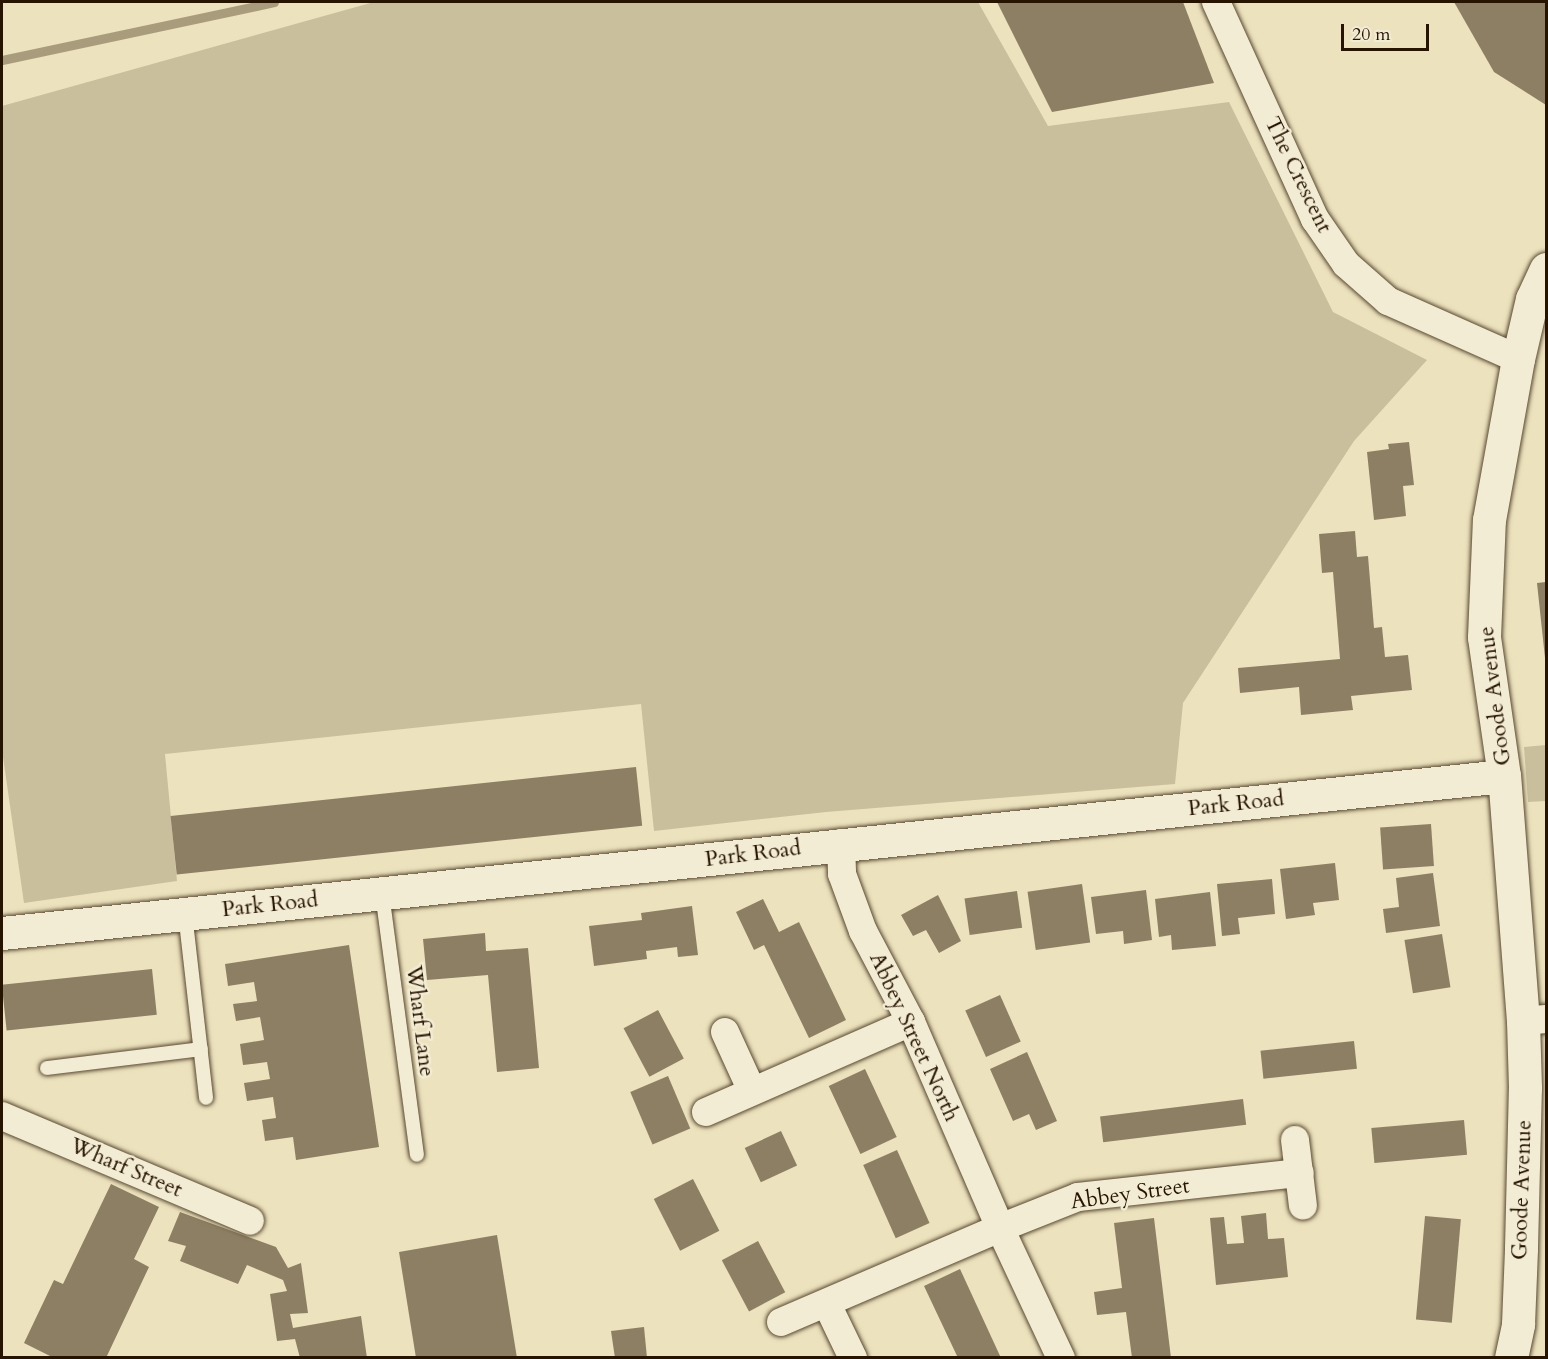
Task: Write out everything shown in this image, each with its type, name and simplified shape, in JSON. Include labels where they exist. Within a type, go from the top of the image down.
[{"type":"street","name":"The Crescent","points":[[1216,2],[1315,219],[1346,264],[1388,301],[1518,359]]},
{"type":"street","name":"Goode Avenue","points":[[1511,1358],[1518,1324],[1525,1088],[1535,1020],[1484,638],[1489,520],[1518,359],[1532,299],[1546,269]]},
{"type":"street","name":"Park Road","points":[[2,933],[841,843],[1018,827],[1504,776]]},
{"type":"street","name":"Abbey Street North","points":[[841,843],[842,874],[863,931],[911,1023],[1000,1228]]},
{"type":"street","points":[[706,1112],[911,1023]]},
{"type":"street","points":[[725,1032],[752,1091]]},
{"type":"street","name":"Wharf Street","points":[[2,1116],[250,1221]]},
{"type":"street","points":[[1295,1140],[1303,1206]]},
{"type":"street","name":"Abbey Street","points":[[781,1322],[827,1305],[1000,1228],[1078,1197],[1300,1173]]},
{"type":"street","points":[[1000,1228],[1061,1358]]},
{"type":"street","points":[[827,1305],[852,1358]]},
{"type":"lane","name":"Wharf Lane","points":[[382,893],[417,1155]]},
{"type":"lane","points":[[185,913],[206,1098]]},
{"type":"lane","points":[[47,1068],[201,1049]]},
{"type":"shaded area","points":[[374,2],[978,2],[1048,126],[1229,102],[1333,312],[1427,360],[1354,441],[1183,703],[1175,784],[826,812],[654,831],[641,704],[165,754],[177,881],[24,903],[2,750],[2,106]]},
{"type":"shaded area","points":[[1546,745],[1546,801],[1528,802],[1524,747]]},
{"type":"building","points":[[997,2],[1183,2],[1214,83],[1052,112]]},
{"type":"building","points":[[1454,2],[1546,2],[1546,105],[1494,72]]},
{"type":"building","points":[[1409,442],[1414,485],[1403,486],[1406,516],[1374,520],[1367,452],[1389,449],[1388,444]]},
{"type":"building","points":[[1355,531],[1357,557],[1368,556],[1374,628],[1382,627],[1385,657],[1408,655],[1412,690],[1351,696],[1353,710],[1301,715],[1299,687],[1240,693],[1238,668],[1340,659],[1333,572],[1322,573],[1319,534]]},
{"type":"building","points":[[1546,582],[1546,658],[1545,658],[1537,583]]},
{"type":"building","points":[[636,767],[642,826],[177,875],[171,816]]},
{"type":"building","points":[[1431,824],[1434,866],[1383,869],[1380,828]]},
{"type":"building","points":[[1335,863],[1339,900],[1313,903],[1315,915],[1286,919],[1280,869]]},
{"type":"building","points":[[1433,873],[1440,926],[1386,933],[1383,909],[1399,907],[1396,878]]},
{"type":"building","points":[[1272,879],[1275,914],[1238,918],[1240,934],[1222,936],[1217,884]]},
{"type":"building","points":[[1082,884],[1090,942],[1036,950],[1028,892]]},
{"type":"building","points":[[1146,890],[1152,940],[1124,944],[1123,931],[1096,934],[1091,897]]},
{"type":"building","points":[[1017,891],[1022,928],[970,935],[965,898]]},
{"type":"building","points":[[1210,892],[1216,946],[1172,950],[1171,935],[1159,937],[1155,899]]},
{"type":"building","points":[[938,895],[961,941],[939,953],[926,930],[913,936],[901,915]]},
{"type":"building","points":[[763,899],[779,932],[799,922],[846,1020],[809,1038],[764,945],[754,950],[736,912]]},
{"type":"building","points":[[692,906],[698,955],[678,957],[677,947],[646,951],[647,959],[594,966],[589,926],[642,920],[641,913]]},
{"type":"building","points":[[485,933],[486,951],[528,948],[539,1068],[497,1072],[488,975],[427,980],[423,939]]},
{"type":"building","points":[[1442,934],[1450,987],[1413,993],[1404,940]]},
{"type":"building","points":[[349,945],[379,1147],[296,1160],[293,1137],[265,1141],[262,1120],[276,1118],[273,1097],[247,1101],[244,1083],[270,1079],[267,1062],[243,1065],[240,1044],[264,1040],[260,1017],[236,1021],[233,1004],[257,1001],[254,982],[228,986],[225,964]]},
{"type":"building","points":[[152,969],[157,1015],[7,1031],[2,985]]},
{"type":"building","points":[[1000,995],[1021,1042],[986,1057],[965,1010]]},
{"type":"building","points":[[658,1010],[684,1059],[649,1077],[624,1028]]},
{"type":"building","points":[[1354,1041],[1357,1069],[1263,1079],[1261,1051]]},
{"type":"building","points":[[1027,1052],[1057,1121],[1036,1130],[1029,1114],[1013,1121],[990,1069]]},
{"type":"building","points":[[865,1069],[897,1137],[860,1154],[829,1086]]},
{"type":"building","points":[[668,1076],[690,1128],[653,1144],[630,1092]]},
{"type":"building","points":[[1243,1099],[1246,1125],[1103,1142],[1100,1117]]},
{"type":"building","points":[[1464,1120],[1467,1155],[1374,1163],[1371,1128]]},
{"type":"building","points":[[781,1131],[797,1165],[761,1182],[745,1148]]},
{"type":"building","points":[[897,1150],[930,1223],[896,1238],[863,1165]]},
{"type":"building","points":[[693,1179],[719,1231],[680,1251],[654,1199]]},
{"type":"building","points":[[111,1184],[159,1207],[134,1259],[149,1267],[106,1358],[54,1358],[24,1343],[54,1280],[63,1284]]},
{"type":"building","points":[[180,1212],[276,1247],[288,1268],[301,1263],[308,1313],[290,1314],[293,1328],[361,1316],[367,1358],[300,1358],[295,1339],[277,1341],[270,1294],[287,1291],[283,1280],[247,1265],[238,1284],[180,1261],[186,1246],[168,1241]]},
{"type":"building","points":[[1266,1213],[1268,1239],[1284,1238],[1288,1277],[1216,1285],[1210,1218],[1224,1217],[1227,1244],[1244,1243],[1241,1216]]},
{"type":"building","points":[[1425,1216],[1461,1219],[1452,1323],[1416,1320]]},
{"type":"building","points":[[1154,1218],[1171,1358],[1132,1358],[1126,1312],[1097,1315],[1094,1292],[1122,1288],[1114,1223]]},
{"type":"building","points":[[497,1235],[517,1358],[416,1358],[399,1252]]},
{"type":"building","points":[[758,1241],[785,1292],[749,1311],[722,1260]]},
{"type":"building","points":[[960,1269],[1001,1358],[958,1358],[924,1286]]},
{"type":"building","points":[[644,1327],[647,1358],[615,1358],[611,1331]]},
{"type":"waterway","points":[[2,60],[274,2]]}]
